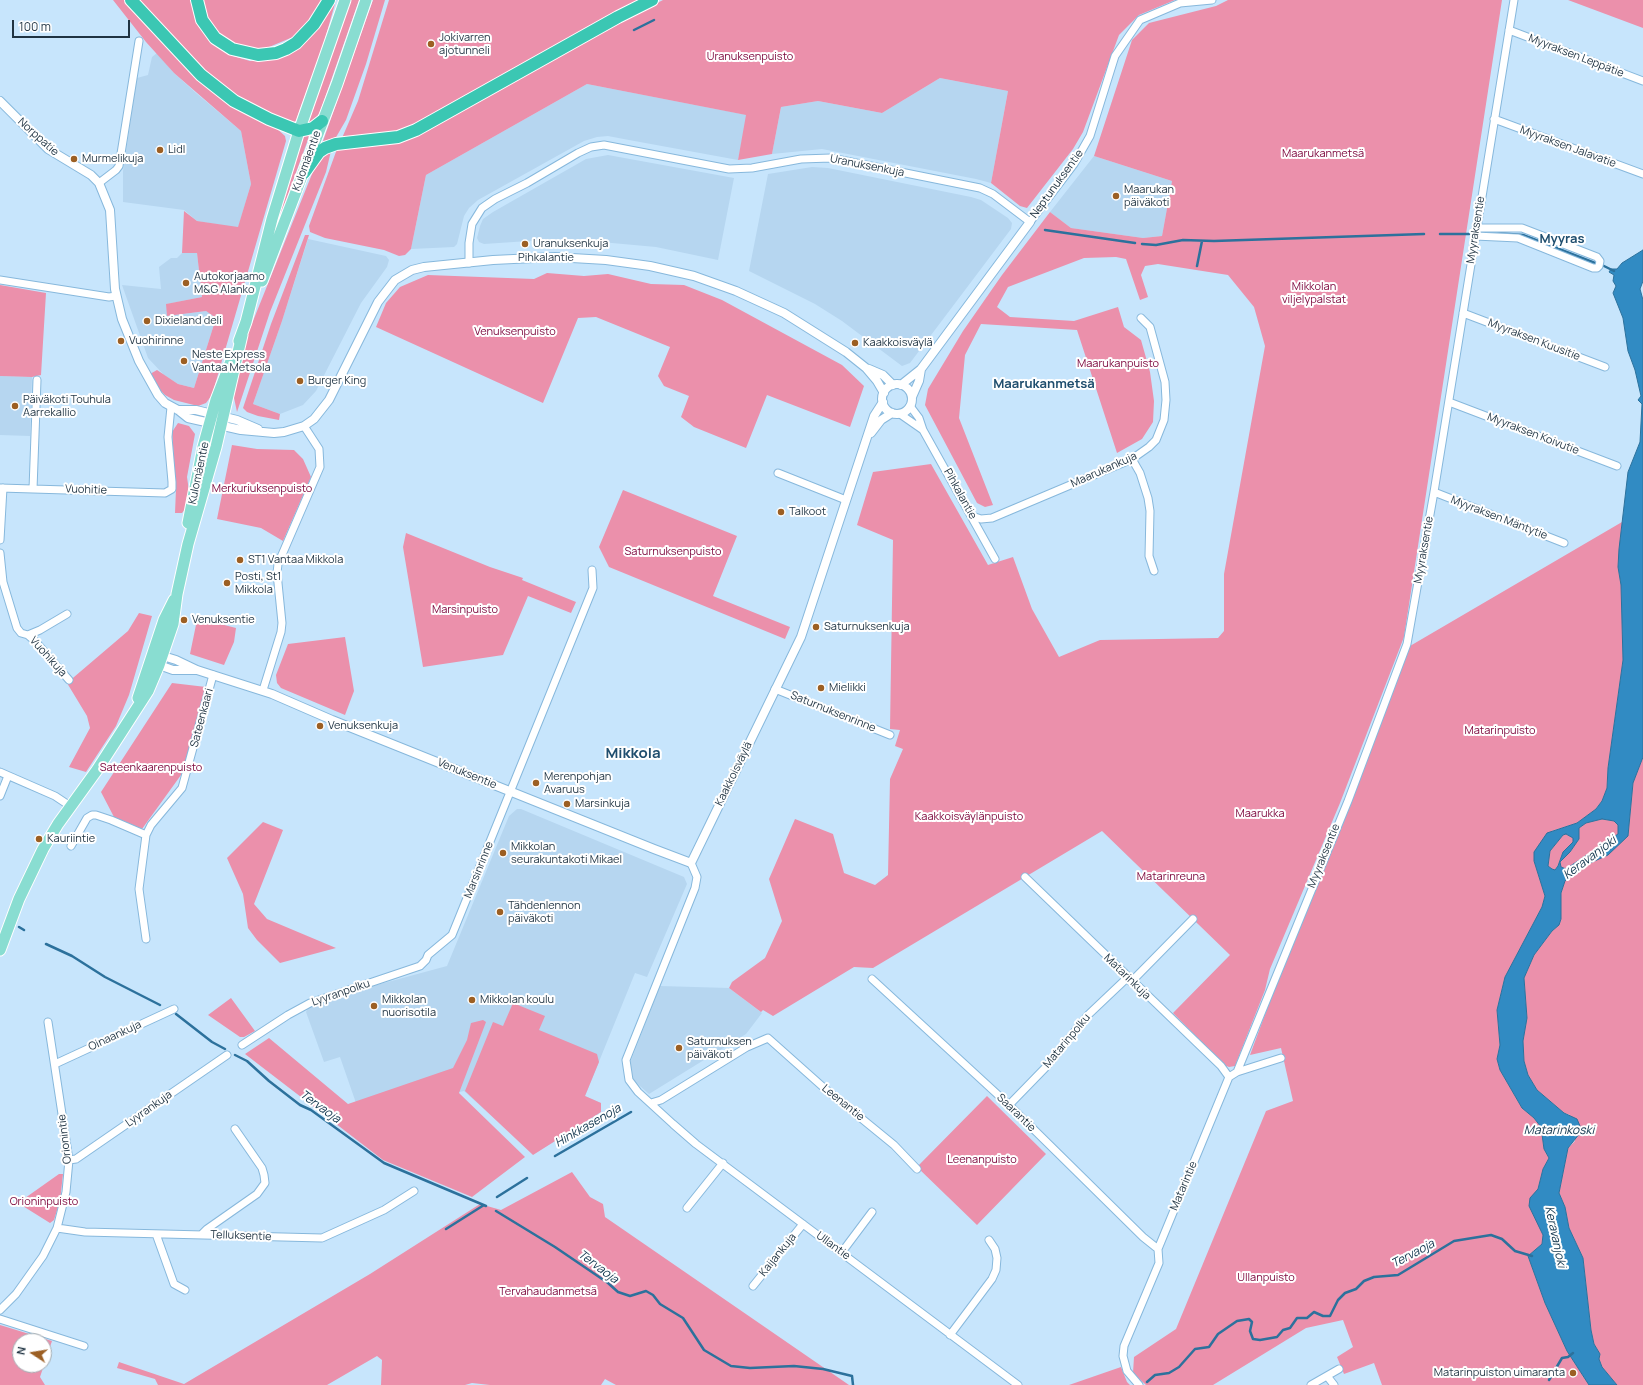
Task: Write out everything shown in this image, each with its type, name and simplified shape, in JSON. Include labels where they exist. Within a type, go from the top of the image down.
[{"type":"highway","points":[[132,0],[188,62],[218,90],[251,110],[299,131],[313,128],[322,121]]},
{"type":"highway","points":[[197,0],[202,20],[215,38],[232,49],[258,55],[276,53],[296,43],[314,24],[329,0]]},
{"type":"highway","points":[[304,173],[319,152],[325,148],[336,144],[398,137],[416,130],[604,24],[652,0]]},
{"type":"main road","name":"Kulomäentie","points":[[0,950],[10,921],[32,870],[58,824],[93,775],[148,691],[158,659],[174,624],[177,594],[188,544],[195,524],[222,421],[242,335],[272,219],[299,131],[345,0]]},
{"type":"main road","name":"Kulomäentie","points":[[246,322],[304,173],[366,0]]},
{"type":"main road","name":"Kulomäentie","points":[[188,544],[188,526],[218,391],[242,335]]},
{"type":"street","name":"Neptunuksentie","points":[[897,385],[921,369],[1074,164],[1090,136],[1115,56],[1140,20],[1180,3],[1212,0]]},
{"type":"street","name":"Myyraksentie","points":[[1237,1072],[1348,801],[1407,644],[1449,402],[1514,0]]},
{"type":"street","name":"Myyraksen Leppätie","points":[[1509,30],[1643,81]]},
{"type":"street","points":[[139,41],[119,166],[99,183],[110,210],[116,296],[122,319],[139,361],[158,395],[188,418],[222,421]]},
{"type":"street","name":"Norppatie","points":[[0,101],[48,149],[91,175],[99,183]]},
{"type":"street","name":"Myyraksen Jalavatie","points":[[1494,119],[1643,174]]},
{"type":"street","name":"Uranuksenkuja","points":[[470,263],[469,243],[472,224],[482,208],[495,199],[527,183],[578,153],[604,145],[729,169],[752,168],[807,159],[831,158],[980,188],[993,194],[1030,222]]},
{"type":"street","points":[[1475,236],[1518,238],[1594,268],[1599,266],[1600,261],[1596,257],[1522,228],[1476,228]]},
{"type":"street","name":"Pihkalantie","points":[[222,421],[242,421],[264,432],[284,432],[304,426],[314,420],[329,400],[378,302],[395,280],[412,270],[424,267],[555,257],[606,260],[650,266],[694,276],[736,291],[784,313],[846,352],[866,368],[877,380],[884,393]]},
{"type":"street","points":[[0,280],[109,297],[116,296]]},
{"type":"street","name":"Myyraksen Kuusitie","points":[[1463,313],[1605,367]]},
{"type":"street","name":"Maarukankuja","points":[[972,516],[981,519],[992,518],[1132,459],[1156,440],[1164,420],[1166,400],[1162,367],[1150,327],[1141,318]]},
{"type":"street","name":"Pihkalantie","points":[[866,368],[882,375],[897,385]]},
{"type":"street","name":"Neptunuksentie","points":[[911,401],[919,381],[921,369]]},
{"type":"street","points":[[33,489],[37,380]]},
{"type":"street","points":[[897,385],[908,389],[911,401],[906,411],[896,414],[886,409],[882,402],[884,393],[888,388],[897,385]]},
{"type":"street","name":"Pihkalantie","points":[[911,401],[923,430],[995,558]]},
{"type":"street","name":"Kaakkoisväylä","points":[[691,862],[801,637],[874,416],[882,402]]},
{"type":"street","name":"Myyraksen Koivutie","points":[[1449,402],[1617,466]]},
{"type":"street","name":"Vuohitie","points":[[2,488],[165,493],[172,489],[168,437],[175,408]]},
{"type":"street","name":"Pihkalantie","points":[[896,414],[923,430]]},
{"type":"street","name":"Kaakkoisväylä","points":[[868,436],[881,420],[896,414]]},
{"type":"street","points":[[263,690],[281,632],[282,623],[277,573],[278,564],[320,467],[319,449],[304,426]]},
{"type":"street","points":[[1132,459],[1140,473],[1148,498],[1150,511],[1149,556],[1154,570]]},
{"type":"street","points":[[778,473],[846,500]]},
{"type":"street","points":[[0,540],[2,488]]},
{"type":"street","name":"Myyraksen Mäntytie","points":[[1434,492],[1564,543]]},
{"type":"street","name":"Vuohikuja","points":[[0,553],[4,582],[17,628],[21,633],[28,635],[35,641],[68,680]]},
{"type":"street","points":[[511,791],[593,588],[592,570]]},
{"type":"street","name":"Vuohikuja","points":[[28,635],[40,630],[67,614]]},
{"type":"street","name":"Venuksentie","points":[[158,659],[180,671],[197,670],[263,690],[654,850],[691,862]]},
{"type":"street","name":"Sateenkaari","points":[[146,939],[139,889],[146,835],[151,825],[182,788],[213,675]]},
{"type":"street","name":"Saturnuksenrinne","points":[[775,689],[890,735]]},
{"type":"street","points":[[0,772],[55,796],[70,806]]},
{"type":"street","points":[[0,796],[8,776]]},
{"type":"street","name":"Marsinrinne","points":[[441,946],[454,931],[511,791]]},
{"type":"street","points":[[71,846],[87,818],[96,815],[146,835]]},
{"type":"street","points":[[651,1103],[629,1080],[626,1060],[695,888],[697,877],[691,862]]},
{"type":"street","name":"Matarinkuja","points":[[1024,878],[1129,980],[1221,1066],[1229,1077]]},
{"type":"street","name":"Matarinpolku","points":[[1009,1105],[1045,1068],[1088,1015],[1129,980],[1193,919]]},
{"type":"street","name":"Lyyranpolku","points":[[242,1045],[288,1015],[310,1003],[420,966],[426,960],[428,955],[441,946]]},
{"type":"street","name":"Saarantie","points":[[872,979],[1009,1105],[1143,1237],[1158,1249]]},
{"type":"street","name":"Oinaankuja","points":[[55,1064],[174,1009]]},
{"type":"street","name":"Orionintie","points":[[0,1310],[29,1277],[43,1256],[57,1228],[66,1192],[69,1160],[48,1022]]},
{"type":"street","name":"Leenantie","points":[[651,1103],[661,1100],[747,1047],[768,1038],[823,1087],[894,1145],[917,1169]]},
{"type":"street","name":"Lyyrankuja","points":[[69,1160],[76,1159],[227,1055]]},
{"type":"street","points":[[1229,1077],[1237,1072],[1281,1058]]},
{"type":"street","name":"Matarintie","points":[[1139,1385],[1127,1371],[1123,1356],[1124,1346],[1159,1263],[1158,1249],[1229,1077]]},
{"type":"street","name":"Ullantie","points":[[651,1103],[673,1124],[723,1163],[1018,1385]]},
{"type":"street","points":[[202,1234],[256,1194],[264,1183],[262,1168],[235,1129]]},
{"type":"street","points":[[687,1208],[723,1163]]},
{"type":"street","name":"Telluksentie","points":[[57,1228],[85,1232],[322,1238],[384,1210],[414,1191]]},
{"type":"street","points":[[842,1252],[872,1212]]},
{"type":"street","name":"Kaijankuja","points":[[753,1286],[803,1224]]},
{"type":"street","points":[[156,1234],[174,1284],[185,1290]]},
{"type":"street","points":[[950,1335],[992,1278],[996,1270],[997,1258],[995,1249],[989,1240]]},
{"type":"street","points":[[0,1319],[84,1346]]},
{"type":"street","points":[[1311,1385],[1339,1369]]},
{"type":"street","points":[[1327,1376],[1334,1385]]},
{"type":"shaded area","points":[[157,53],[174,73],[241,131],[251,184],[238,228],[197,221],[184,210],[123,202],[123,171],[137,78],[148,75],[152,57]]},
{"type":"shaded area","points":[[940,78],[1008,91],[991,183],[822,149],[772,154],[781,107],[818,101],[882,113]]},
{"type":"shaded area","points":[[587,84],[747,115],[738,160],[608,136],[597,137],[584,141],[478,200],[469,208],[464,216],[457,244],[454,247],[411,249],[426,175]]},
{"type":"shaded area","points":[[608,155],[734,178],[718,260],[656,247],[590,241],[543,240],[484,244],[479,242],[477,238],[483,219],[493,212],[586,159]]},
{"type":"shaded area","name":"Maarukan päiväkoti","points":[[1094,156],[1172,181],[1162,236],[1143,238],[1071,228],[1050,212]]},
{"type":"shaded area","points":[[812,167],[828,168],[971,197],[981,200],[1008,218],[1012,223],[1011,229],[910,363],[902,366],[842,321],[815,304],[749,271],[768,174]]},
{"type":"shaded area","points":[[308,239],[386,256],[389,260],[387,267],[361,303],[316,391],[303,405],[280,414],[253,404],[282,321]]},
{"type":"shaded area","points":[[182,253],[197,253],[202,297],[167,304],[167,316],[206,311],[216,318],[194,388],[178,384],[164,375],[148,358],[122,285],[161,289],[159,267],[171,258],[177,258]]},
{"type":"shaded area","name":"Päiväkoti Touhula Aarrekallio","points":[[0,376],[32,377],[30,436],[0,435]]},
{"type":"shaded area","name":"Mikkolan koulu","points":[[517,809],[521,809],[684,877],[687,884],[647,977],[635,973],[585,1096],[601,1103],[601,1112],[534,1154],[464,1091],[437,1097],[364,1126],[340,1057],[324,1062],[306,1012],[310,1003],[447,966],[509,816]]},
{"type":"shaded area","name":"Saturnuksen päiväkoti","points":[[660,986],[729,988],[762,1013],[746,1034],[649,1094],[632,1079],[630,1063]]},
{"type":"green space","points":[[113,0],[125,0],[204,84],[275,127],[285,136],[286,141],[212,395],[206,403],[198,406],[174,400],[165,395],[155,385],[150,374],[157,370],[178,384],[194,388],[216,318],[206,311],[167,316],[166,304],[202,297],[197,253],[182,253],[184,211],[197,221],[238,227],[251,184],[241,131],[174,73],[146,42]]},
{"type":"green space","points":[[136,0],[193,0],[213,43],[233,56],[250,61],[272,59],[333,0],[336,0],[323,46],[296,121],[292,123],[237,99],[215,82]]},
{"type":"green space","points":[[202,0],[323,0],[303,30],[293,37],[262,50],[239,45],[225,39],[213,29],[203,11]]},
{"type":"green space","points":[[350,0],[359,0],[320,112],[313,123],[308,124]]},
{"type":"green space","points":[[373,0],[385,0],[366,64],[346,120],[335,139],[323,141]]},
{"type":"green space","points":[[389,0],[642,0],[586,28],[490,83],[396,134],[342,138],[358,101]]},
{"type":"green space","name":"Uranuksenpuisto","points":[[663,0],[1175,0],[1139,15],[1119,35],[1083,132],[1073,149],[1027,208],[1020,206],[991,183],[1008,91],[940,78],[882,113],[818,101],[781,107],[772,154],[738,160],[746,115],[587,84],[426,175],[411,249],[405,255],[399,256],[384,250],[325,238],[310,232],[309,226],[337,149],[386,144]]},
{"type":"green space","points":[[1228,0],[1502,0],[1404,637],[1340,803],[1270,969],[1265,990],[1235,1066],[1229,1067],[1224,1065],[1173,1013],[1230,955],[1102,831],[873,968],[854,967],[773,1016],[763,1010],[761,1012],[729,988],[732,982],[765,958],[782,921],[769,879],[795,819],[833,834],[844,873],[875,885],[888,875],[890,779],[903,749],[895,746],[900,730],[890,729],[893,540],[857,525],[873,472],[931,464],[988,565],[1013,557],[1032,609],[1059,657],[1100,640],[1218,638],[1224,631],[1224,574],[1265,346],[1254,307],[1228,275],[1158,264],[1145,266],[1141,275],[1148,297],[1140,300],[1126,259],[1116,257],[1084,258],[1008,287],[997,307],[1010,317],[1074,321],[1118,307],[1124,327],[1141,340],[1150,372],[1154,401],[1153,422],[1142,439],[1117,453],[1077,330],[981,324],[965,355],[959,418],[993,505],[985,507],[977,503],[925,405],[928,389],[963,331],[1002,275],[1050,212],[1071,228],[1143,238],[1162,236],[1172,181],[1094,156],[1132,40],[1149,23],[1216,6]]},
{"type":"green space","points":[[1568,0],[1643,0],[1643,28]]},
{"type":"green space","points":[[310,134],[286,200],[279,217],[277,217],[302,137]]},
{"type":"green space","points":[[331,151],[326,172],[270,312],[237,412],[233,393],[249,331],[312,174],[319,160]]},
{"type":"green space","points":[[305,235],[309,235],[282,321],[253,404],[280,414],[279,420],[258,416],[247,412],[243,408],[271,324]]},
{"type":"green space","name":"Venuksenpuisto","points":[[547,273],[584,276],[608,274],[651,284],[684,285],[722,300],[842,365],[864,386],[850,427],[767,395],[746,448],[694,427],[681,417],[689,396],[664,386],[658,376],[670,347],[596,317],[578,318],[543,403],[376,327],[386,303],[400,287],[428,275],[534,279]]},
{"type":"green space","points":[[0,285],[46,293],[41,375],[32,377],[0,376]]},
{"type":"green space","points":[[178,423],[189,426],[195,434],[187,477],[189,491],[186,508],[182,513],[175,513],[176,489],[172,432]]},
{"type":"green space","name":"Merkuriuksenpuisto","points":[[232,445],[257,449],[294,450],[303,459],[311,477],[283,541],[261,528],[217,519]]},
{"type":"green space","name":"Saturnuksenpuisto","points":[[623,490],[737,536],[713,596],[790,627],[785,639],[609,567],[599,547]]},
{"type":"green space","name":"Matarinpuisto","points":[[1622,522],[1618,567],[1621,585],[1623,660],[1608,768],[1607,788],[1602,801],[1596,809],[1577,823],[1552,831],[1534,861],[1545,896],[1542,907],[1505,977],[1497,1010],[1500,1045],[1497,1059],[1500,1070],[1522,1108],[1534,1118],[1541,1127],[1544,1149],[1549,1158],[1543,1169],[1538,1189],[1530,1206],[1543,1235],[1542,1244],[1528,1256],[1545,1303],[1567,1351],[1589,1385],[1382,1385],[1374,1363],[1344,1374],[1337,1357],[1353,1347],[1343,1320],[1306,1328],[1213,1385],[1146,1385],[1133,1373],[1134,1357],[1176,1329],[1266,1111],[1293,1101],[1281,1048],[1250,1055],[1277,982],[1307,911],[1325,860],[1358,785],[1410,646]]},
{"type":"green space","name":"Marsinpuisto","points":[[406,533],[490,567],[523,578],[522,580],[576,602],[571,613],[528,596],[503,655],[423,667],[403,547]]},
{"type":"green space","points":[[139,613],[152,616],[129,695],[116,726],[86,772],[69,767],[90,728],[87,716],[67,683],[128,631]]},
{"type":"green space","points":[[197,620],[205,620],[236,628],[234,642],[224,665],[190,654]]},
{"type":"green space","points":[[345,637],[354,691],[345,715],[281,688],[277,683],[276,675],[288,644]]},
{"type":"green space","name":"Sateenkaarenpuisto","points":[[172,683],[206,687],[205,694],[189,753],[181,775],[142,829],[114,817],[101,792]]},
{"type":"green space","points":[[1643,757],[1643,1385],[1617,1385],[1602,1367],[1599,1359],[1600,1354],[1594,1344],[1583,1258],[1569,1228],[1565,1207],[1559,1193],[1568,1148],[1575,1141],[1570,1115],[1564,1113],[1537,1090],[1528,1075],[1524,1061],[1523,1041],[1527,1018],[1524,978],[1534,955],[1552,931],[1559,925],[1561,919],[1561,893],[1565,881],[1572,873],[1628,836],[1633,783]]},
{"type":"green space","points":[[1602,819],[1614,821],[1618,825],[1618,834],[1566,869],[1561,867],[1559,865],[1560,862],[1570,852],[1579,839],[1579,828],[1586,823]]},
{"type":"green space","points":[[263,822],[283,830],[254,904],[267,919],[336,948],[280,963],[257,940],[248,928],[243,894],[227,858]]},
{"type":"green space","points":[[1566,834],[1573,838],[1573,842],[1563,852],[1555,870],[1552,869],[1548,866],[1550,851],[1563,835]]},
{"type":"green space","points":[[231,998],[255,1031],[244,1037],[240,1037],[208,1015]]},
{"type":"green space","points":[[513,1003],[545,1016],[539,1030],[597,1054],[599,1062],[585,1096],[601,1103],[601,1112],[533,1155],[465,1091],[493,1022],[503,1026]]},
{"type":"green space","points":[[483,1020],[486,1022],[459,1093],[525,1157],[472,1197],[383,1160],[245,1054],[269,1038],[348,1104],[453,1068],[467,1040],[471,1023]]},
{"type":"green space","name":"Leenanpuisto","points":[[987,1096],[1046,1154],[977,1225],[917,1167]]},
{"type":"green space","name":"Tervahaudanmetsä","points":[[572,1172],[590,1197],[603,1204],[605,1217],[849,1385],[616,1385],[605,1379],[601,1385],[490,1385],[472,1383],[465,1385],[381,1385],[382,1360],[377,1356],[327,1385],[158,1385],[155,1379],[117,1368],[119,1362],[184,1384],[370,1274],[480,1204],[501,1210]]},
{"type":"green space","name":"Orioninpuisto","points":[[59,1174],[63,1174],[60,1201],[54,1220],[50,1223],[18,1203]]},
{"type":"green space","points":[[0,1325],[26,1333],[12,1333],[12,1373],[41,1373],[40,1377],[45,1385],[0,1385]]},
{"type":"green space","points":[[1121,1367],[1127,1382],[1130,1385],[1069,1385]]},
{"type":"water","name":"Matarinkoski","points":[[1643,250],[1643,281],[1640,289],[1643,300],[1643,757],[1633,783],[1628,836],[1608,855],[1581,867],[1572,873],[1565,881],[1561,893],[1561,919],[1559,925],[1552,931],[1534,955],[1524,978],[1527,1018],[1523,1041],[1524,1061],[1528,1075],[1537,1090],[1564,1113],[1577,1119],[1580,1126],[1580,1133],[1568,1148],[1559,1193],[1565,1207],[1569,1228],[1583,1258],[1594,1344],[1600,1354],[1599,1359],[1602,1367],[1617,1385],[1589,1385],[1567,1351],[1545,1303],[1528,1256],[1542,1244],[1543,1235],[1529,1206],[1530,1198],[1538,1189],[1543,1169],[1549,1158],[1544,1149],[1541,1127],[1534,1118],[1522,1108],[1500,1070],[1497,1059],[1500,1045],[1497,1010],[1505,977],[1542,907],[1545,896],[1534,861],[1534,852],[1547,833],[1577,823],[1596,809],[1602,801],[1607,788],[1608,768],[1623,660],[1621,585],[1618,567],[1619,549],[1628,472],[1640,442],[1642,404],[1638,400],[1641,396],[1635,370],[1628,351],[1623,318],[1613,293],[1616,286],[1613,281],[1614,275],[1609,272],[1611,269],[1617,269],[1622,263]],"holes":[[[1602,819],[1614,821],[1618,825],[1618,834],[1566,869],[1561,867],[1560,862],[1570,852],[1579,839],[1579,828],[1586,823]],[[1566,834],[1573,838],[1573,842],[1563,852],[1555,870],[1552,869],[1548,866],[1550,851],[1563,835]]]},
{"type":"waterway","points":[[634,30],[654,20]]},
{"type":"waterway","points":[[1045,230],[1135,243]]},
{"type":"waterway","points":[[1484,232],[1523,235],[1595,263]]},
{"type":"waterway","points":[[1142,244],[1156,245],[1183,240],[1214,241],[1424,234]]},
{"type":"waterway","points":[[1440,234],[1469,234]]},
{"type":"waterway","points":[[1197,266],[1202,241]]},
{"type":"waterway","points":[[1602,265],[1614,271]]},
{"type":"waterway","points":[[19,927],[24,930]]},
{"type":"waterway","name":"Tervaoja","points":[[46,944],[72,956],[105,977],[160,1005]]},
{"type":"waterway","name":"Tervaoja","points":[[176,1014],[212,1042],[225,1049]]},
{"type":"waterway","name":"Tervaoja","points":[[235,1055],[247,1061],[269,1081],[300,1105],[311,1110],[384,1163],[486,1206]]},
{"type":"waterway","name":"Hinkkasenoja","points":[[555,1156],[631,1112]]},
{"type":"waterway","name":"Hinkkasenoja","points":[[497,1197],[527,1178]]},
{"type":"waterway","points":[[446,1229],[484,1205]]},
{"type":"waterway","name":"Tervaoja","points":[[496,1211],[555,1247],[608,1283],[618,1292],[630,1296],[646,1291],[653,1295],[660,1304],[683,1318],[704,1350],[731,1366],[750,1368],[794,1366],[823,1369],[852,1376],[853,1385]]},
{"type":"waterway","name":"Tervaoja","points":[[1147,1382],[1155,1375],[1169,1373],[1179,1367],[1195,1349],[1209,1347],[1218,1334],[1237,1321],[1249,1319],[1252,1322],[1250,1331],[1253,1339],[1260,1340],[1277,1337],[1283,1330],[1290,1328],[1297,1318],[1307,1318],[1314,1312],[1323,1316],[1330,1316],[1338,1300],[1345,1293],[1356,1289],[1364,1281],[1374,1277],[1398,1275],[1454,1241],[1491,1235],[1502,1239],[1515,1251],[1532,1256]]},
{"type":"waterway","points":[[1549,1380],[1562,1358],[1568,1357],[1573,1353]]},
{"type":"place","name":"Jokivarren ajotunneli","points":[[431,44]]},
{"type":"place","name":"Lidl","points":[[160,150]]},
{"type":"place","name":"Murmelikuja","points":[[74,159]]},
{"type":"place","name":"Maarukan päiväkoti","points":[[1116,196]]},
{"type":"place","name":"Uranuksenkuja","points":[[525,244]]},
{"type":"place","name":"Autokorjaamo M&G Alanko","points":[[186,283]]},
{"type":"place","name":"Dixieland deli","points":[[147,321]]},
{"type":"place","name":"Vuohirinne","points":[[121,341]]},
{"type":"place","name":"Kaakkoisväylä","points":[[855,343]]},
{"type":"place","name":"Neste Express Vantaa Metsola","points":[[184,361]]},
{"type":"place","name":"Burger King","points":[[300,381]]},
{"type":"place","name":"Päiväkoti Touhula Aarrekallio","points":[[15,406]]},
{"type":"place","name":"Talkoot","points":[[781,512]]},
{"type":"place","name":"ST1 Vantaa Mikkola","points":[[240,560]]},
{"type":"place","name":"Posti, St1 Mikkola","points":[[227,583]]},
{"type":"place","name":"Venuksentie","points":[[184,620]]},
{"type":"place","name":"Saturnuksenkuja","points":[[816,627]]},
{"type":"place","name":"Mielikki","points":[[821,688]]},
{"type":"place","name":"Venuksenkuja","points":[[320,726]]},
{"type":"place","name":"Merenpohjan Avaruus","points":[[536,783]]},
{"type":"place","name":"Marsinkuja","points":[[567,804]]},
{"type":"place","name":"Kauriintie","points":[[39,839]]},
{"type":"place","name":"Mikkolan seurakuntakoti Mikael","points":[[503,853]]},
{"type":"place","name":"Tähdenlennon päiväkoti","points":[[500,912]]},
{"type":"place","name":"Mikkolan koulu","points":[[472,1000]]},
{"type":"place","name":"Mikkolan nuorisotila","points":[[374,1006]]},
{"type":"place","name":"Saturnuksen päiväkoti","points":[[679,1048]]},
{"type":"place","name":"Matarinpuiston uimaranta","points":[[1573,1373]]},
{"type":"district","name":"Myyras","points":[[1562,239]]},
{"type":"district","name":"Maarukanmetsä","points":[[1044,384]]},
{"type":"district","name":"Mikkola","points":[[633,754]]},
{"type":"park label","name":"Mikkolan viljelypalstat","points":[[1314,293]]},
{"type":"park label","name":"Maarukanpuisto","points":[[1118,364]]},
{"type":"park label","name":"Maarukka","points":[[1260,814]]},
{"type":"park label","name":"Kaakkoisväylänpuisto","points":[[969,817]]},
{"type":"park label","name":"Matarinreuna","points":[[1171,877]]},
{"type":"park label","name":"Ullanpuisto","points":[[1266,1278]]},
{"type":"water label","name":"Keravanjoki","points":[[1590,858]]},
{"type":"water label","name":"Keravanjoki","points":[[1555,1237]]}]
